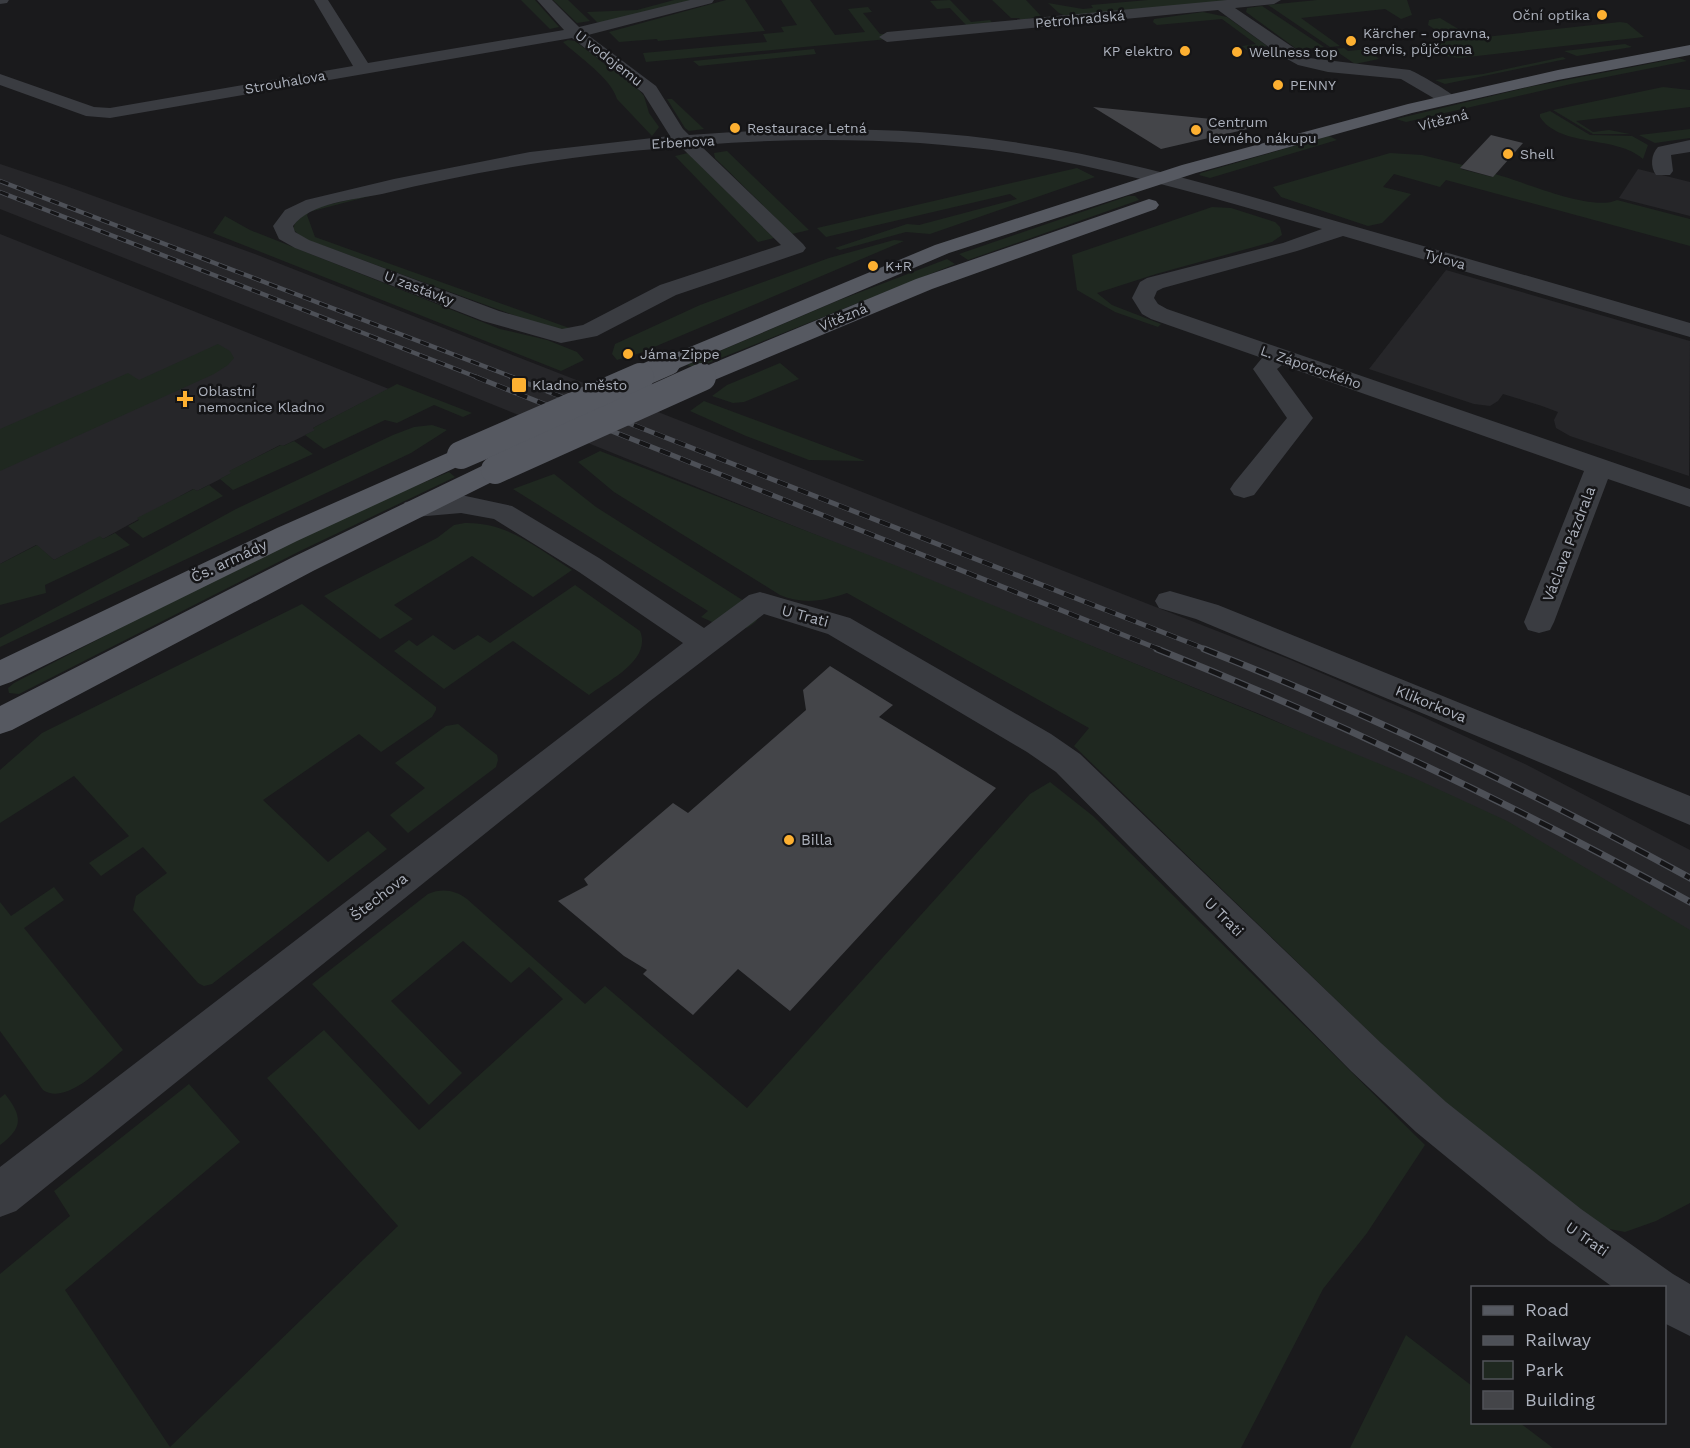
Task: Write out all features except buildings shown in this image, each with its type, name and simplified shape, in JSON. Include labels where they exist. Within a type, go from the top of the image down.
[{"type":"main road","name":"Vítězná","points":[[461,455],[942,249],[1156,180],[1317,132],[1448,99],[1690,50]]},
{"type":"main road","points":[[1597,85],[1690,66]]},
{"type":"main road","name":"Vítězná","points":[[1448,118],[1523,101]]},
{"type":"main road","name":"Vítězná","points":[[415,508],[703,376],[924,285],[1048,239],[1236,177]]},
{"type":"main road","name":"Čs. armády","points":[[0,674],[229,561],[461,455]]},
{"type":"main road","points":[[0,721],[415,508]]},
{"type":"street","points":[[321,0],[363,69]]},
{"type":"street","name":"U vodojemu","points":[[544,0],[575,32],[650,90],[672,127],[796,248],[744,263],[668,290],[589,332],[572,335]]},
{"type":"street","name":"Strouhalova","points":[[0,79],[100,113],[613,26],[707,0]]},
{"type":"street","name":"Petrohradská","points":[[887,37],[1274,0]]},
{"type":"street","name":"Vítězná","points":[[1221,6],[1304,62],[1328,67],[1404,74],[1448,99]]},
{"type":"street","points":[[1043,7],[1058,22]]},
{"type":"street","name":"Erbenova","points":[[287,219],[298,210],[313,204],[493,165],[599,148],[687,142],[889,138],[950,142],[1054,154],[1101,164],[1156,180]]},
{"type":"street","points":[[1663,171],[1662,154],[1665,151],[1690,146]]},
{"type":"street","name":"Vítězná","points":[[1156,180],[1201,188]]},
{"type":"street","name":"Tylova","points":[[1201,188],[1690,330]]},
{"type":"street","name":"U zastávky","points":[[287,219],[283,226],[286,235],[302,244],[507,321],[551,335],[572,335]]},
{"type":"street","name":"L. Zápotockého","points":[[1343,229],[1290,247],[1155,283],[1144,292],[1146,303],[1159,314],[1690,498]]},
{"type":"street","points":[[1244,489],[1300,418],[1265,369],[1277,356]]},
{"type":"street","name":"Václava Pázdrala","points":[[1539,622],[1599,467]]},
{"type":"street","points":[[415,508],[461,504],[502,512],[590,565],[706,644]]},
{"type":"street","name":"Klikorkova","points":[[1170,601],[1218,616],[1690,811]]},
{"type":"street","name":"Štechova","points":[[0,1195],[639,692],[760,602]]},
{"type":"street","name":"U Trati","points":[[760,602],[789,614],[816,618],[839,626],[1039,743],[1068,763],[1366,1057],[1431,1117],[1548,1212],[1654,1286]]},
{"type":"street","points":[[1666,1295],[1690,1312]]},
{"type":"shaded area","points":[[0,164],[255,254],[1291,660],[1421,716],[1527,765],[1690,850],[1690,932],[1325,743],[1262,715],[365,353],[0,209]]},
{"type":"shaded area","points":[[1638,169],[1690,182],[1690,216],[1619,198]]},
{"type":"shaded area","name":"Oblastní nemocnice Kladno","points":[[0,234],[389,389],[313,428],[316,430],[283,446],[280,445],[230,471],[232,473],[197,491],[193,489],[103,539],[100,537],[54,560],[36,545],[0,564]]},
{"type":"shaded area","points":[[1446,270],[1690,341],[1689,476],[1570,436],[1556,428],[1554,420],[1558,412],[1542,406],[1503,394],[1490,406],[1474,404],[1369,369]]},
{"type":"green space","points":[[521,0],[535,0],[559,27],[550,29]]},
{"type":"green space","points":[[553,0],[568,0],[590,21],[577,23]]},
{"type":"green space","points":[[674,0],[697,0],[614,22],[597,22],[587,12],[637,10]]},
{"type":"green space","points":[[726,0],[745,0],[765,31],[658,41],[657,39],[619,42],[609,32]]},
{"type":"green space","points":[[781,0],[810,0],[835,35],[865,32],[848,9],[868,7],[872,12],[863,13],[880,34],[885,34],[888,39],[646,62],[643,53],[767,42],[763,34],[784,32],[781,27],[797,25]]},
{"type":"green space","points":[[950,0],[971,22],[990,20],[993,24],[967,26],[950,8],[937,9],[930,1]]},
{"type":"green space","points":[[992,0],[1026,0],[1041,16],[1021,20],[1011,18]]},
{"type":"green space","points":[[1148,0],[1245,0],[1066,16],[1048,3],[1083,9],[1093,8],[1091,5]]},
{"type":"green space","points":[[1317,0],[1407,0],[1412,15],[1401,19],[1385,9],[1301,18],[1340,46],[1330,47],[1268,5]]},
{"type":"green space","points":[[1262,6],[1324,47],[1298,50],[1246,12],[1247,8]]},
{"type":"green space","points":[[1203,12],[1227,17],[1267,46],[1248,51],[1242,46],[1256,44],[1222,19],[1157,25],[1153,22],[1154,19]]},
{"type":"green space","points":[[1440,18],[1465,33],[1442,34],[1428,25],[1429,20]]},
{"type":"green space","points":[[1627,23],[1644,37],[1459,58],[1446,56],[1421,44]]},
{"type":"green space","points":[[575,41],[638,89],[644,96],[649,113],[659,127],[652,136],[617,99],[614,91],[594,68],[563,42]]},
{"type":"green space","points":[[1625,44],[1632,47],[1577,56],[1564,51]]},
{"type":"green space","points":[[1344,48],[1348,51],[1368,49],[1379,59],[1355,64],[1333,49]]},
{"type":"green space","points":[[814,49],[816,54],[699,66],[693,61]]},
{"type":"green space","points":[[1563,57],[1566,59],[1445,84],[1435,80],[1483,74]]},
{"type":"green space","points":[[1679,58],[1687,61],[1571,84],[1406,122],[1396,119],[1529,87]]},
{"type":"green space","points":[[1663,87],[1690,90],[1690,107],[1576,121],[1593,132],[1609,130],[1630,134],[1593,134],[1553,110]]},
{"type":"green space","points":[[667,99],[672,99],[704,129],[689,131],[685,128]]},
{"type":"green space","points":[[1550,111],[1590,135],[1632,136],[1648,145],[1643,159],[1619,147],[1575,138],[1549,127],[1540,114]]},
{"type":"green space","points":[[1690,129],[1690,138],[1655,143],[1639,135]]},
{"type":"green space","points":[[1329,136],[1337,140],[1210,178],[1199,175],[1201,173]]},
{"type":"green space","points":[[727,151],[809,230],[792,234],[715,158],[714,153]]},
{"type":"green space","points":[[688,153],[774,238],[758,242],[675,156]]},
{"type":"green space","points":[[1390,153],[1422,155],[1463,165],[1461,169],[1492,177],[1495,174],[1575,199],[1606,203],[1617,200],[1690,219],[1690,246],[1446,180],[1440,187],[1394,174],[1383,187],[1411,194],[1382,223],[1368,226],[1281,197],[1273,187]]},
{"type":"green space","points":[[1077,168],[1095,177],[930,234],[906,232],[840,250],[835,248],[907,224],[919,225],[1017,199],[1010,194],[826,237],[817,228]]},
{"type":"green space","points":[[385,192],[309,212],[307,215],[315,237],[572,329],[567,331],[549,328],[302,238],[293,229],[297,218],[317,207]]},
{"type":"green space","points":[[1128,196],[1135,196],[1139,200],[968,260],[959,254]]},
{"type":"green space","points":[[1212,207],[1231,208],[1275,222],[1280,227],[1282,235],[1272,242],[1097,293],[1112,305],[1161,324],[1158,327],[1115,312],[1077,290],[1072,255]]},
{"type":"green space","points":[[225,216],[250,230],[500,329],[547,340],[577,352],[584,360],[561,371],[213,233]]},
{"type":"green space","points":[[894,240],[904,241],[640,353],[617,360],[612,354],[615,344],[700,305],[829,258]]},
{"type":"green space","points":[[947,259],[955,264],[696,368],[687,365],[837,301]]},
{"type":"green space","points":[[218,344],[230,351],[234,358],[214,374],[0,471],[0,429],[128,373],[139,380]]},
{"type":"green space","points":[[780,363],[799,379],[744,402],[733,403],[712,396],[727,385]]},
{"type":"green space","points":[[397,384],[472,413],[463,417],[434,405],[397,423],[385,420],[324,449],[305,435],[315,430],[313,428]]},
{"type":"green space","points":[[704,401],[865,461],[809,460],[690,411]]},
{"type":"green space","points":[[432,425],[447,430],[411,453],[0,647],[0,638],[236,509],[393,435],[414,427]]},
{"type":"green space","points":[[294,441],[313,454],[233,490],[220,479],[231,473],[229,471],[281,445]]},
{"type":"green space","points":[[600,451],[897,566],[1414,778],[1507,821],[1690,930],[1690,1203],[1656,1221],[1625,1232],[1594,1226],[1457,1117],[1074,746],[1089,728],[847,593],[813,601],[797,600],[780,595],[614,492],[578,462]]},
{"type":"green space","points":[[449,472],[455,477],[300,551],[19,694],[9,693],[8,688],[14,683],[121,627],[338,520]]},
{"type":"green space","points":[[554,474],[596,507],[755,608],[758,614],[757,620],[744,629],[737,630],[701,617],[708,611],[513,489]]},
{"type":"green space","points":[[209,485],[223,496],[143,538],[128,526],[139,520],[137,518],[194,489],[197,491]]},
{"type":"green space","points":[[481,524],[509,532],[572,570],[533,597],[472,556],[394,605],[413,619],[380,639],[324,596],[437,538],[454,525]]},
{"type":"green space","points":[[115,533],[130,545],[45,585],[46,593],[0,605],[0,564],[37,545],[54,560],[100,536],[103,539]]},
{"type":"green space","points":[[575,585],[640,631],[642,641],[640,651],[634,660],[617,676],[589,695],[513,641],[444,689],[394,651],[409,640],[417,646],[433,635],[454,650],[478,635],[490,643]]},
{"type":"green space","points":[[302,604],[436,707],[436,710],[432,717],[381,752],[359,734],[263,800],[328,862],[368,831],[387,849],[212,984],[204,986],[198,983],[133,910],[136,896],[167,873],[143,847],[101,876],[89,863],[129,836],[74,776],[0,823],[0,770],[42,733]]},
{"type":"green space","points":[[458,724],[497,755],[496,767],[408,833],[390,815],[425,788],[395,763],[446,726]]},
{"type":"green space","points":[[1050,782],[1093,816],[1425,1145],[1367,1233],[1323,1289],[1241,1448],[0,1448],[0,1274],[70,1216],[54,1191],[189,1084],[240,1142],[65,1290],[170,1447],[398,1226],[267,1078],[324,1030],[419,1130],[563,999],[529,967],[511,983],[463,941],[391,1001],[462,1073],[429,1105],[312,984],[428,894],[448,891],[467,899],[585,1004],[605,986],[747,1108],[1030,794]]},
{"type":"green space","points":[[54,887],[64,900],[24,928],[123,1050],[85,1082],[63,1093],[43,1090],[0,1031],[0,902],[11,916]]},
{"type":"green space","points":[[5,1094],[15,1109],[18,1121],[13,1133],[0,1145],[0,1098]]},
{"type":"green space","points":[[1406,1335],[1471,1385],[1471,1424],[1521,1424],[1553,1448],[1350,1448]]},
{"type":"railway","points":[[0,181],[515,378]]},
{"type":"railway","points":[[0,192],[479,378]]},
{"type":"railway","points":[[476,377],[1161,650]]},
{"type":"railway","points":[[511,377],[1208,650]]},
{"type":"railway","points":[[1157,649],[1294,706],[1428,767],[1559,832],[1690,902]]},
{"type":"railway","points":[[1204,649],[1451,756],[1571,815],[1690,878]]},
{"type":"place","name":"Oční optika","points":[[1602,15]]},
{"type":"place","name":"Kärcher - opravna, servis, půjčovna","points":[[1351,41]]},
{"type":"place","name":"KP elektro","points":[[1185,51]]},
{"type":"place","name":"Wellness top","points":[[1237,52]]},
{"type":"place","name":"PENNY","points":[[1278,85]]},
{"type":"place","name":"Restaurace Letná","points":[[735,128]]},
{"type":"place","name":"Centrum levného nákupu","points":[[1196,130]]},
{"type":"place","name":"Shell","points":[[1508,154]]},
{"type":"place","name":"K+R","points":[[873,266]]},
{"type":"place","name":"Jáma Zippe","points":[[628,354]]},
{"type":"place","name":"Kladno město","points":[[519,385]]},
{"type":"place","name":"Oblastní nemocnice Kladno","points":[[185,399]]},
{"type":"place","name":"Billa","points":[[789,840]]}]
